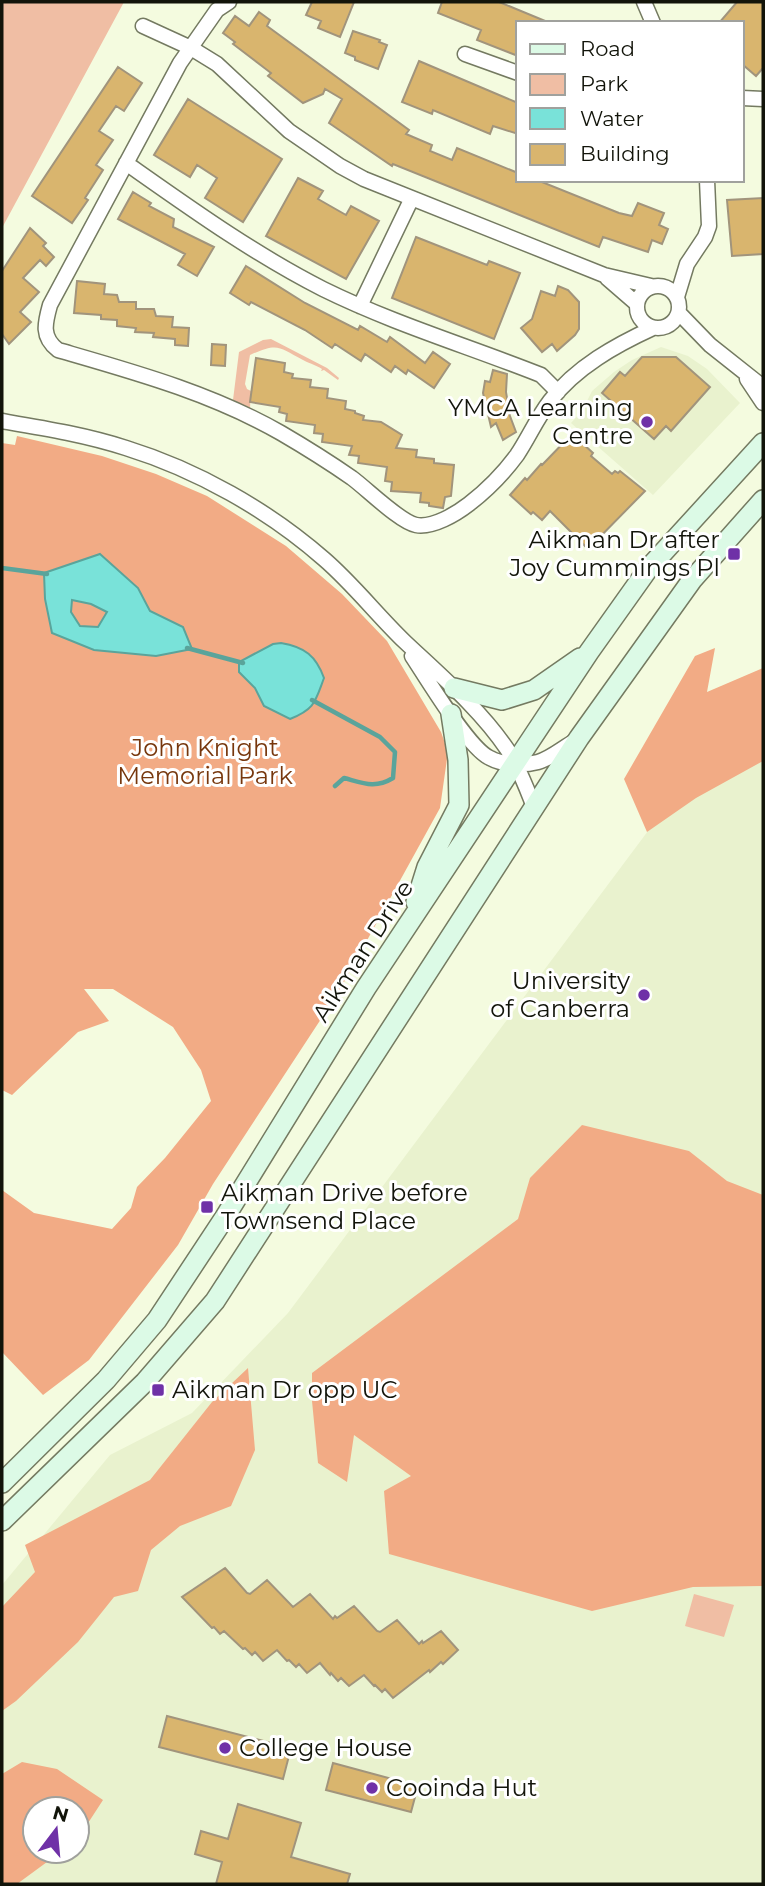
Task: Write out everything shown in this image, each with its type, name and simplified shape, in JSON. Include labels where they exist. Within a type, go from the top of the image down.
[{"type":"main road","name":"Aikman Drive","points":[[2,1483],[106,1380],[157,1320],[366,988],[589,652],[648,569],[763,443]]},
{"type":"main road","points":[[2,1521],[145,1382],[215,1301],[579,738],[692,580],[763,500]]},
{"type":"main road","points":[[454,688],[502,700],[534,690],[589,652]]},
{"type":"main road","points":[[409,923],[426,867],[459,805],[458,760],[451,714]]},
{"type":"street","points":[[229,2],[217,10],[191,48],[50,305],[45,334],[50,344],[58,350],[164,382],[230,407],[278,431],[329,462],[404,520],[417,526],[434,523],[454,514],[489,486],[516,455],[536,421],[558,392],[616,344],[672,323],[679,313]]},
{"type":"street","points":[[645,2],[652,21]]},
{"type":"street","points":[[143,26],[191,48],[226,71],[306,143],[364,179],[604,275],[669,288],[677,297]]},
{"type":"street","points":[[465,54],[516,72]]},
{"type":"street","points":[[744,98],[763,99]]},
{"type":"street","points":[[126,163],[239,240],[321,288],[406,326],[541,375],[558,392]]},
{"type":"street","points":[[707,182],[709,226],[687,264],[677,297],[679,313],[710,345],[763,387]]},
{"type":"street","points":[[360,306],[411,200]]},
{"type":"street","points":[[616,344],[637,309],[641,293],[687,264]]},
{"type":"street","points":[[604,275],[637,309],[646,325],[660,327],[710,345]]},
{"type":"street","points":[[742,372],[763,403]]},
{"type":"street","points":[[2,421],[126,448],[215,485],[273,521],[321,556],[454,688],[506,748],[516,764],[534,807]]},
{"type":"street","points":[[398,634],[451,714],[475,746],[489,758],[516,764],[541,762],[579,738]]},
{"type":"shaded area","name":"YMCA Learning Centre","points":[[661,347],[688,356],[707,369],[740,403],[653,495],[571,423],[582,411],[592,391],[614,372],[632,360]]},
{"type":"shaded area","name":"University of Canberra","points":[[763,677],[763,1884],[2,1884],[2,1585],[110,1455],[192,1413],[288,1313]]},
{"type":"green space","points":[[2,2],[124,2],[2,228]]},
{"type":"green space","points":[[271,339],[327,368],[338,380],[283,349],[267,348],[250,355],[245,384],[251,391],[250,408],[233,400],[239,352]]},
{"type":"green space","name":"John Knight Memorial Park","points":[[17,436],[102,456],[156,474],[207,496],[286,546],[342,594],[387,641],[441,732],[448,752],[440,808],[338,993],[213,1184],[178,1245],[89,1360],[43,1395],[2,1352],[2,1190],[34,1213],[112,1229],[131,1208],[137,1187],[165,1158],[211,1101],[201,1070],[173,1027],[113,989],[84,989],[109,1021],[78,1032],[12,1095],[2,1090],[2,443],[15,445]]},
{"type":"green space","points":[[715,648],[707,692],[763,668],[763,761],[696,798],[647,832],[624,779],[695,656]]},
{"type":"green space","points":[[582,1125],[689,1151],[727,1181],[763,1195],[763,1586],[693,1587],[592,1611],[389,1554],[384,1491],[411,1476],[354,1435],[347,1482],[318,1463],[312,1373],[518,1219],[530,1178]]},
{"type":"green space","points":[[248,1368],[255,1450],[231,1506],[180,1526],[151,1550],[138,1591],[114,1597],[78,1642],[2,1711],[2,1607],[35,1572],[25,1545],[150,1480],[212,1402]]},
{"type":"green space","points":[[694,1594],[734,1605],[724,1637],[685,1626]]},
{"type":"green space","points":[[22,1762],[57,1769],[103,1800],[91,1818],[91,1795],[21,1795],[21,1865],[43,1865],[17,1884],[2,1884],[2,1774]]},
{"type":"water","points":[[100,554],[138,588],[150,611],[183,627],[192,649],[156,656],[94,650],[52,633],[45,599],[44,573]],"holes":[[[72,600],[91,604],[107,612],[98,627],[80,626],[71,612]]]},
{"type":"water","points":[[273,644],[297,647],[309,654],[324,678],[313,704],[305,712],[290,719],[264,706],[255,688],[239,672],[239,662]]},
{"type":"building","points":[[312,2],[354,2],[340,37],[318,28],[321,21],[306,15]]},
{"type":"building","points":[[442,2],[499,2],[545,21],[516,21],[516,55],[477,40],[481,30],[438,13]]},
{"type":"building","points":[[737,2],[763,2],[763,68],[756,76],[744,66],[744,21],[721,21]]},
{"type":"building","points":[[259,12],[270,20],[267,26],[409,130],[406,134],[432,145],[430,151],[452,160],[457,148],[516,172],[516,182],[542,182],[619,213],[632,216],[638,203],[664,213],[659,225],[668,229],[662,244],[652,240],[648,252],[603,237],[599,247],[393,164],[392,166],[329,123],[342,99],[325,89],[323,94],[303,103],[268,76],[271,73],[223,33],[235,16],[249,26]]},
{"type":"building","points":[[353,31],[387,45],[378,69],[345,53]]},
{"type":"building","points":[[419,61],[516,102],[516,133],[493,126],[490,134],[433,110],[432,114],[402,102]]},
{"type":"building","points":[[118,67],[142,83],[124,111],[116,106],[99,131],[113,140],[96,165],[103,170],[85,198],[88,200],[72,223],[32,196]]},
{"type":"building","points":[[188,99],[282,159],[243,222],[205,198],[217,178],[197,165],[190,177],[154,155]]},
{"type":"building","points":[[298,178],[323,191],[318,199],[346,215],[351,206],[379,221],[346,279],[266,236]]},
{"type":"building","points":[[133,192],[151,203],[149,206],[174,219],[173,227],[214,247],[197,276],[178,265],[185,254],[118,219]]},
{"type":"building","points":[[763,198],[763,254],[732,256],[727,200]]},
{"type":"building","points":[[30,228],[46,243],[43,246],[54,257],[46,266],[40,260],[23,278],[39,292],[20,312],[31,322],[9,344],[2,334],[2,271]]},
{"type":"building","points":[[416,237],[487,265],[489,261],[520,273],[494,339],[392,298]]},
{"type":"building","points":[[246,266],[305,303],[358,330],[360,326],[387,342],[390,337],[425,363],[433,352],[450,364],[434,388],[408,370],[406,374],[395,366],[391,372],[365,354],[361,361],[335,344],[332,348],[305,330],[251,302],[249,305],[230,293]]},
{"type":"building","points":[[77,281],[105,284],[104,294],[117,295],[119,302],[136,302],[136,309],[154,309],[156,316],[173,317],[172,327],[189,328],[188,346],[175,345],[175,339],[153,337],[154,333],[135,332],[136,328],[117,326],[117,320],[101,319],[101,315],[74,313]]},
{"type":"building","points":[[558,286],[568,290],[579,302],[579,329],[557,351],[552,344],[542,352],[521,328],[532,319],[541,291],[555,296]]},
{"type":"building","points":[[212,344],[226,345],[225,366],[211,365]]},
{"type":"building","points":[[642,357],[676,357],[710,387],[671,431],[666,426],[654,439],[602,393],[620,372],[625,376]]},
{"type":"building","points":[[256,358],[285,363],[284,372],[293,374],[292,378],[311,380],[310,387],[328,389],[327,398],[346,401],[345,409],[364,416],[363,420],[381,422],[402,435],[396,448],[417,450],[416,457],[434,459],[434,463],[454,465],[451,496],[445,497],[443,508],[420,502],[421,493],[391,491],[392,482],[385,481],[387,467],[358,463],[359,456],[349,455],[352,446],[322,442],[323,434],[314,433],[315,425],[286,421],[287,414],[279,412],[280,407],[250,402]]},
{"type":"building","points":[[493,370],[507,374],[506,392],[516,432],[503,440],[496,423],[491,427],[483,393],[485,381],[490,382]]},
{"type":"building","points":[[572,434],[593,453],[591,456],[612,474],[620,471],[645,491],[588,549],[550,511],[542,520],[510,495]]},
{"type":"building","points":[[225,1568],[247,1593],[250,1594],[267,1580],[293,1607],[310,1594],[333,1619],[354,1606],[377,1631],[380,1632],[397,1620],[419,1644],[441,1631],[458,1650],[443,1664],[441,1662],[430,1672],[429,1670],[393,1698],[385,1689],[382,1692],[374,1686],[364,1675],[349,1686],[341,1678],[338,1681],[331,1673],[330,1675],[320,1663],[307,1673],[299,1664],[296,1667],[287,1661],[277,1650],[263,1661],[255,1652],[252,1655],[243,1649],[224,1631],[220,1634],[212,1628],[182,1597]]},
{"type":"building","name":"College House","points":[[167,1716],[291,1748],[283,1779],[159,1747]]},
{"type":"building","name":"Cooinda Hut","points":[[333,1763],[418,1786],[411,1812],[326,1790]]},
{"type":"building","points":[[238,1804],[301,1823],[291,1857],[350,1874],[347,1884],[216,1884],[222,1862],[195,1854],[201,1831],[228,1839]]},
{"type":"waterway","points":[[2,568],[47,574]]},
{"type":"waterway","points":[[187,648],[243,663]]},
{"type":"waterway","points":[[312,700],[380,737],[395,752],[393,778],[375,784],[344,778],[335,786]]},
{"type":"place","name":"YMCA Learning Centre","points":[[647,422]]},
{"type":"place","name":"Aikman Dr after Joy Cummings Pl","points":[[734,554]]},
{"type":"place","name":"University of Canberra","points":[[644,995]]},
{"type":"place","name":"Aikman Drive before Townsend Place","points":[[207,1207]]},
{"type":"place","name":"Aikman Dr opp UC","points":[[158,1390]]},
{"type":"place","name":"College House","points":[[225,1748]]},
{"type":"place","name":"Cooinda Hut","points":[[372,1788]]}]
